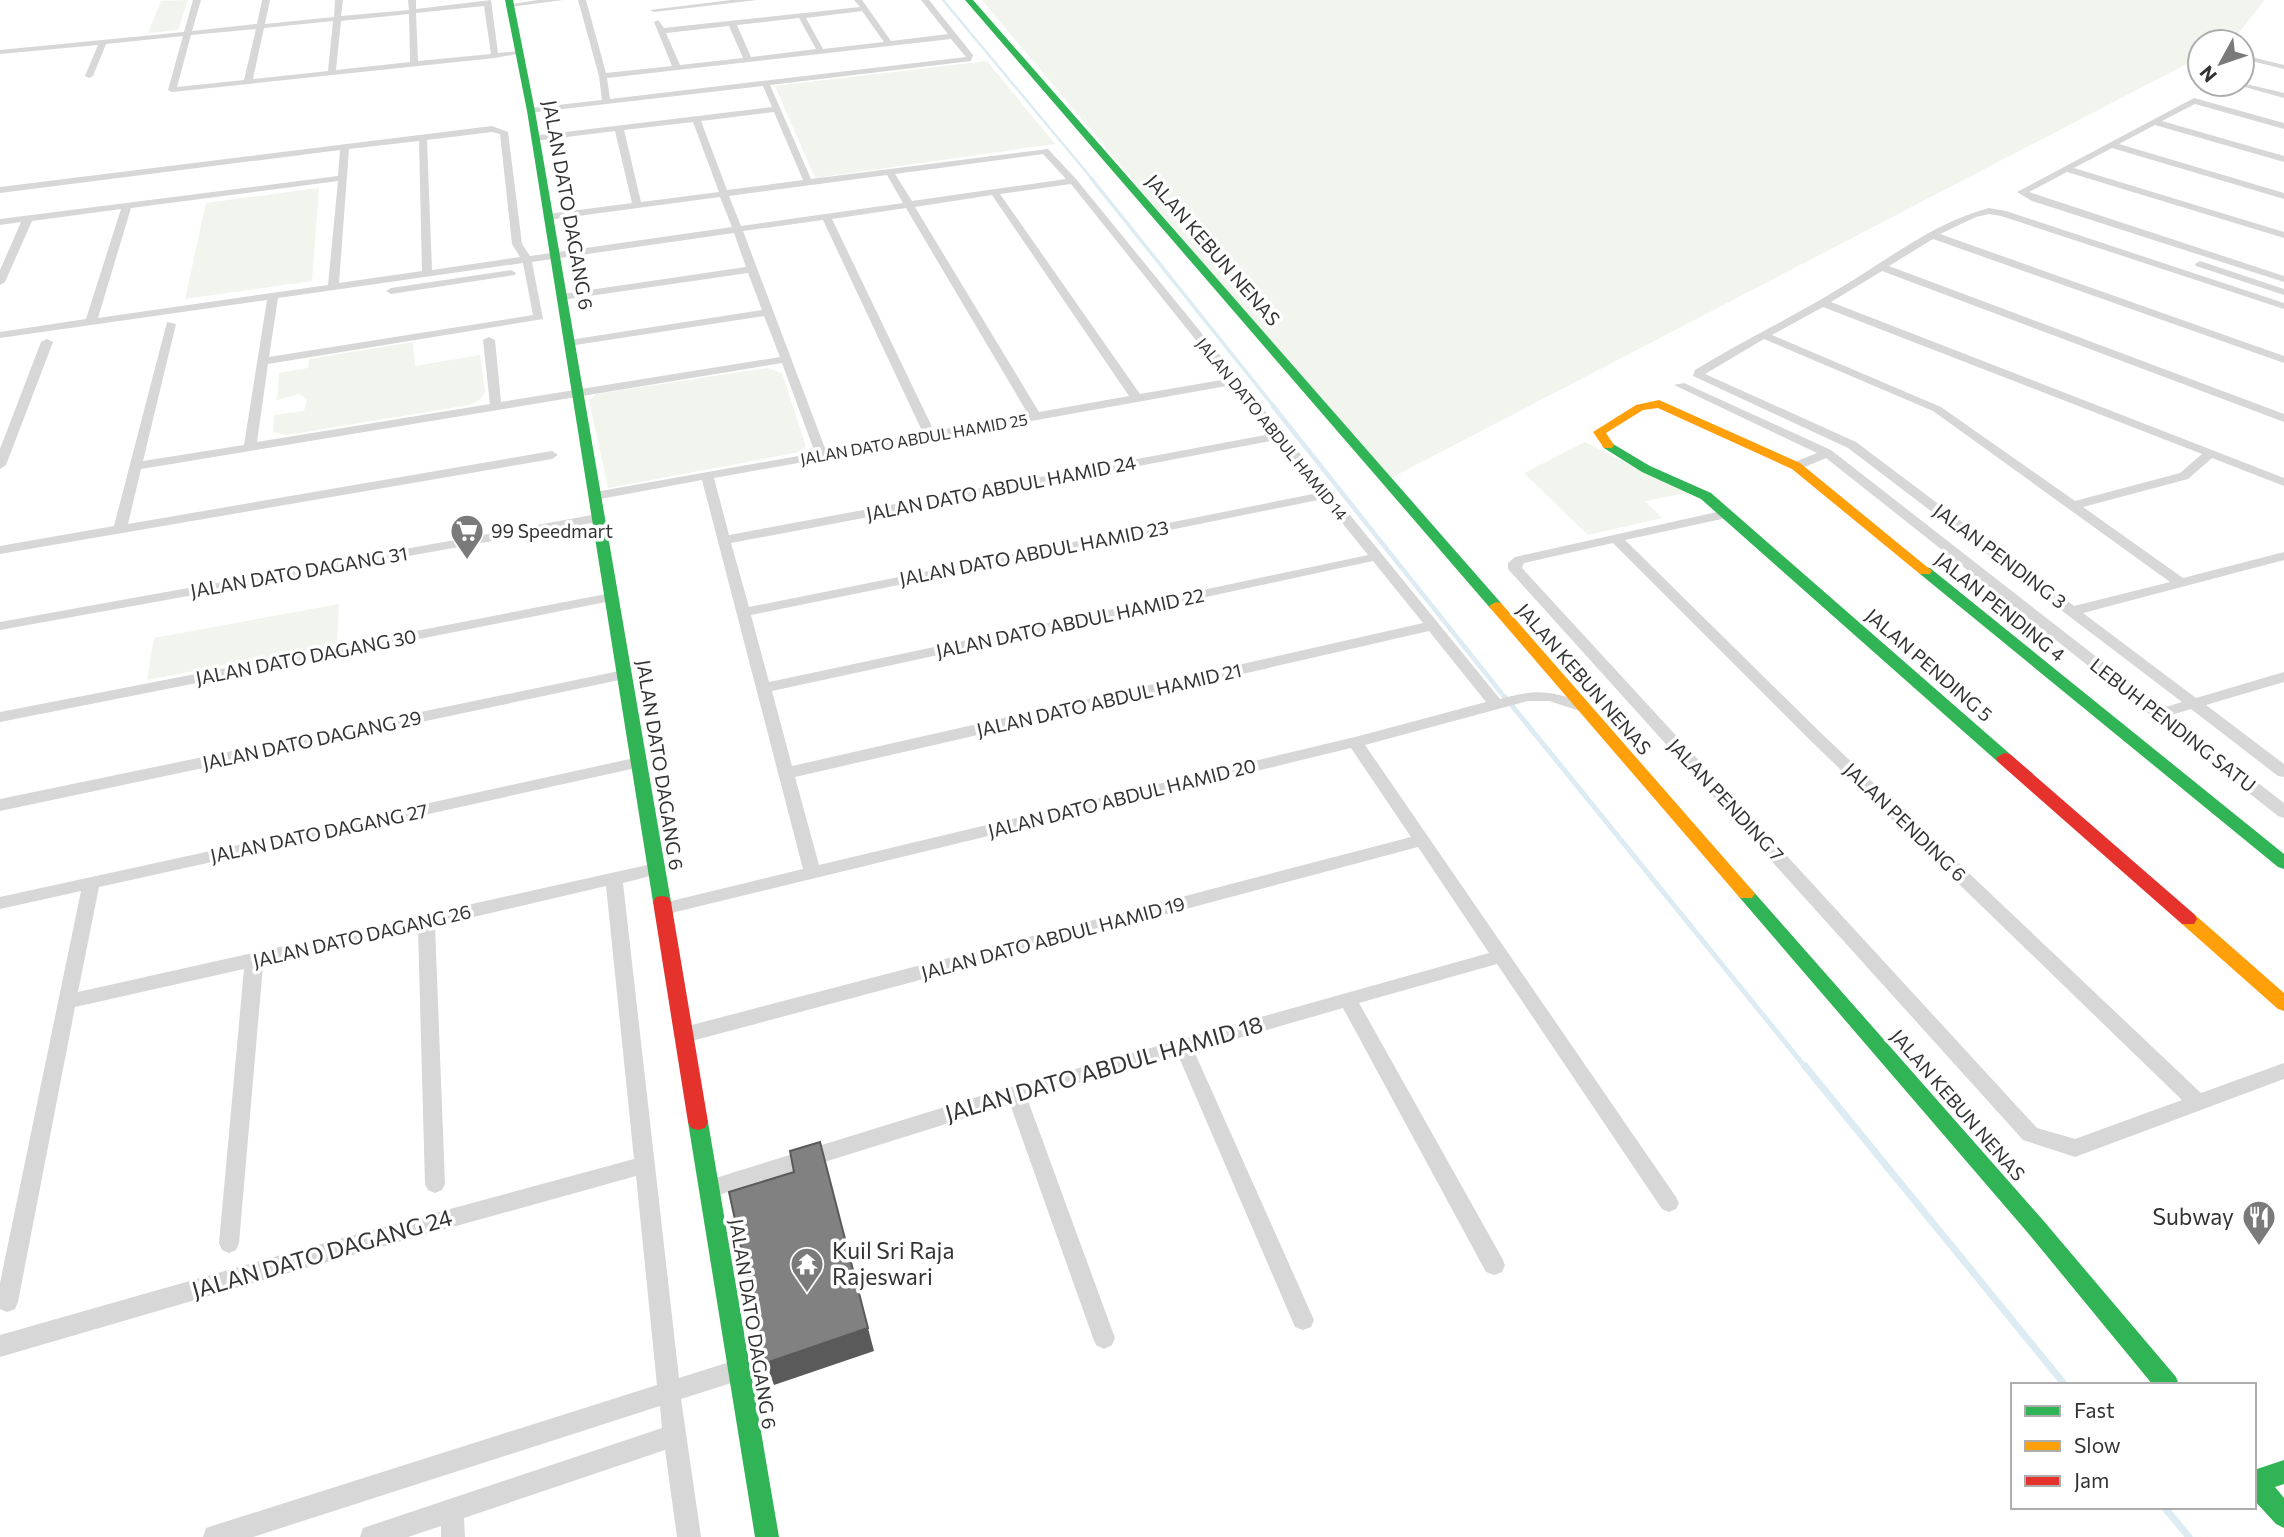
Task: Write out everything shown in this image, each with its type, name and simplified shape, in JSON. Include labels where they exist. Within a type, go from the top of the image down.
[{"type":"street","points":[[197,0],[172,90],[519,53]]},
{"type":"street","points":[[248,82],[266,0]]},
{"type":"street","points":[[332,73],[339,0]]},
{"type":"street","points":[[412,0],[414,64]]},
{"type":"street","points":[[510,3],[559,0]]},
{"type":"street","points":[[582,0],[603,76],[606,102]]},
{"type":"street","points":[[650,0],[677,68]]},
{"type":"street","points":[[654,10],[753,0]]},
{"type":"street","points":[[858,0],[889,44]]},
{"type":"street","points":[[531,111],[968,59],[970,57],[925,0]]},
{"type":"street","name":"JALAN KEBUN NENAS","points":[[968,0],[2035,1226],[2166,1383]]},
{"type":"street","points":[[0,52],[337,20],[487,2],[495,56]]},
{"type":"street","name":"JALAN DATO DAGANG 6","points":[[510,3],[531,111],[767,1537]]},
{"type":"street","points":[[662,31],[864,9]]},
{"type":"street","points":[[801,16],[821,51]]},
{"type":"street","points":[[732,23],[748,60]]},
{"type":"street","points":[[603,76],[954,37]]},
{"type":"street","points":[[89,76],[103,42]]},
{"type":"street","points":[[2256,59],[2284,66]]},
{"type":"street","points":[[765,82],[808,182]]},
{"type":"street","points":[[2256,89],[2284,96]]},
{"type":"street","points":[[2284,126],[2194,101],[2022,192],[2035,200],[2284,279]]},
{"type":"street","points":[[535,138],[777,109]]},
{"type":"street","points":[[696,119],[822,455]]},
{"type":"street","points":[[2155,122],[2284,159]]},
{"type":"street","points":[[620,128],[637,205]]},
{"type":"street","points":[[0,190],[492,129],[504,132],[517,244],[529,265],[539,317],[263,361]]},
{"type":"street","points":[[423,139],[427,274]]},
{"type":"street","points":[[2113,145],[2284,196]]},
{"type":"street","points":[[333,288],[345,148]]},
{"type":"street","name":"JALAN DATO ABDUL HAMID 14","points":[[889,171],[1034,151],[1050,154],[1495,703]]},
{"type":"street","points":[[2068,169],[2284,235]]},
{"type":"street","points":[[548,217],[889,171],[1036,417]]},
{"type":"street","points":[[0,222],[342,178]]},
{"type":"street","points":[[0,335],[91,322],[272,303],[529,265],[555,256],[1073,181]]},
{"type":"street","points":[[994,192],[1137,399]]},
{"type":"street","points":[[91,322],[127,205]]},
{"type":"street","points":[[2031,208],[2284,292]]},
{"type":"street","points":[[1763,335],[1823,303],[1935,236],[1982,213],[2003,213],[2284,306]]},
{"type":"street","points":[[826,216],[930,436]]},
{"type":"street","points":[[0,282],[28,218]]},
{"type":"street","points":[[1935,236],[2284,360]]},
{"type":"street","points":[[272,303],[333,288],[427,274],[529,265]]},
{"type":"street","points":[[1881,267],[2284,418]]},
{"type":"street","points":[[562,297],[752,269]]},
{"type":"street","points":[[250,447],[272,303]]},
{"type":"street","points":[[1823,303],[2284,482]]},
{"type":"street","points":[[569,343],[768,312]]},
{"type":"street","points":[[120,530],[171,324]]},
{"type":"street","points":[[1763,335],[1937,409],[2179,582]]},
{"type":"street","name":"JALAN PENDING 3","points":[[1763,335],[1699,372],[1699,376],[1852,445],[2284,772]]},
{"type":"street","points":[[489,340],[496,407]]},
{"type":"street","points":[[0,465],[47,342]]},
{"type":"street","points":[[136,466],[786,359]]},
{"type":"street","name":"JALAN DATO ABDUL HAMID 25","points":[[595,496],[1233,382]]},
{"type":"street","name":"LEBUH PENDING SATU","points":[[1680,385],[1827,453],[2284,812]]},
{"type":"street","name":"JALAN PENDING 5","points":[[1675,409],[1659,404],[1640,407],[1600,432],[1601,440],[1618,454],[1706,496],[2284,1004]]},
{"type":"street","name":"JALAN PENDING 4","points":[[1675,409],[1796,466],[2284,863]]},
{"type":"street","name":"JALAN DATO ABDUL HAMID 24","points":[[725,540],[1277,436]]},
{"type":"street","points":[[1796,466],[1827,453]]},
{"type":"street","points":[[2073,506],[2184,476],[2211,453]]},
{"type":"street","points":[[0,550],[552,455]]},
{"type":"street","points":[[708,476],[813,873]]},
{"type":"street","name":"JALAN DATO ABDUL HAMID 23","points":[[744,612],[1325,495]]},
{"type":"street","name":"JALAN PENDING 7","points":[[1726,514],[1520,560],[1515,563],[1515,569],[2030,1134],[2075,1148],[2198,1103]]},
{"type":"street","name":"JALAN DATO DAGANG 31","points":[[0,626],[598,518]]},
{"type":"street","name":"JALAN PENDING 6","points":[[1615,538],[1817,738],[2198,1103]]},
{"type":"street","points":[[2073,611],[2284,556]]},
{"type":"street","name":"JALAN DATO ABDUL HAMID 22","points":[[764,688],[1375,557]]},
{"type":"street","name":"JALAN DATO DAGANG 30","points":[[0,717],[611,597]]},
{"type":"street","name":"JALAN DATO ABDUL HAMID 21","points":[[786,774],[1431,626]]},
{"type":"street","name":"JALAN DATO DAGANG 29","points":[[0,805],[624,675]]},
{"type":"street","points":[[2158,713],[2284,677]]},
{"type":"street","name":"JALAN DATO ABDUL HAMID 20","points":[[663,909],[1355,742],[1495,703],[1541,695],[1580,706]]},
{"type":"street","points":[[1355,742],[1669,1203]]},
{"type":"street","name":"JALAN DATO DAGANG 27","points":[[0,903],[639,762]]},
{"type":"street","name":"JALAN DATO ABDUL HAMID 19","points":[[684,1035],[1422,840]]},
{"type":"street","name":"JALAN DATO DAGANG 26","points":[[67,1002],[656,869]]},
{"type":"street","points":[[614,879],[669,1392],[689,1537]]},
{"type":"street","points":[[7,1302],[91,883]]},
{"type":"street","points":[[426,921],[435,1184]]},
{"type":"street","name":"JALAN DATO ABDUL HAMID 18","points":[[709,1189],[1016,1094],[1501,956]]},
{"type":"street","points":[[229,1243],[254,960]]},
{"type":"street","points":[[1348,1000],[1494,1265]]},
{"type":"street","points":[[1183,1046],[1303,1321]]},
{"type":"street","points":[[2198,1103],[2284,1071]]},
{"type":"street","points":[[1016,1094],[1104,1338]]},
{"type":"street","name":"JALAN DATO DAGANG 24","points":[[0,1346],[295,1261],[646,1165]]},
{"type":"street","points":[[215,1537],[739,1370]]},
{"type":"street","points":[[372,1537],[675,1435]]},
{"type":"street","points":[[2256,1482],[2284,1472]]},
{"type":"street","points":[[2256,1485],[2284,1516]]},
{"type":"street","points":[[452,1510],[453,1537]]},
{"type":"shaded area","points":[[188,0],[178,30],[148,33],[161,1]]},
{"type":"shaded area","points":[[982,0],[2265,0],[2243,28],[2186,28],[2186,64],[1385,481]]},
{"type":"shaded area","points":[[987,61],[1055,144],[815,178],[775,86]]},
{"type":"shaded area","points":[[319,188],[312,281],[185,299],[206,203]]},
{"type":"shaded area","points":[[413,342],[415,366],[480,355],[485,392],[480,400],[469,405],[287,435],[273,432],[274,415],[304,411],[307,399],[299,394],[277,400],[279,373],[308,368],[309,359]]},
{"type":"shaded area","points":[[768,368],[782,373],[806,446],[800,452],[608,488],[589,401],[596,394]]},
{"type":"shaded area","points":[[1585,442],[1687,493],[1645,501],[1662,518],[1588,535],[1524,473]]},
{"type":"shaded area","points":[[339,604],[337,644],[147,680],[154,638]]},
{"type":"building","name":"Kuil Sri Raja Rajeswari","points":[[820,1142],[868,1328],[766,1363],[729,1192],[794,1172],[790,1151]]},
{"type":"waterway","points":[[943,0],[1093,180]]},
{"type":"waterway","points":[[1091,178],[1275,408]]},
{"type":"waterway","points":[[1273,406],[1506,699]]},
{"type":"waterway","points":[[1505,697],[1806,1068]]},
{"type":"waterway","points":[[1805,1066],[2063,1383]]},
{"type":"waterway","points":[[2166,1509],[2189,1537]]},
{"type":"traffic: fast","points":[[509,0],[531,111],[662,902]]},
{"type":"traffic: fast","points":[[969,0],[1496,606]]},
{"type":"traffic: fast","points":[[1608,445],[1646,469],[1706,496],[2004,758]]},
{"type":"traffic: fast","points":[[1925,571],[2284,863]]},
{"type":"traffic: fast","points":[[1746,894],[2035,1226],[2166,1383]]},
{"type":"traffic: fast","points":[[698,1122],[767,1537]]},
{"type":"traffic: fast","points":[[2256,1483],[2284,1472]]},
{"type":"traffic: fast","points":[[2256,1484],[2284,1516]]},
{"type":"traffic: slow","points":[[1608,445],[1599,432],[1640,407],[1659,404],[1796,466],[1925,571]]},
{"type":"traffic: slow","points":[[1496,606],[1746,894]]},
{"type":"traffic: slow","points":[[2188,919],[2284,1004]]},
{"type":"traffic: jam","points":[[2004,758],[2188,919]]},
{"type":"traffic: jam","points":[[662,902],[698,1122]]},
{"type":"place","name":"99 Speedmart","points":[[467,561]]},
{"type":"place","name":"Subway","points":[[2259,1247]]},
{"type":"place","name":"Kuil Sri Raja Rajeswari","points":[[807,1294]]}]
